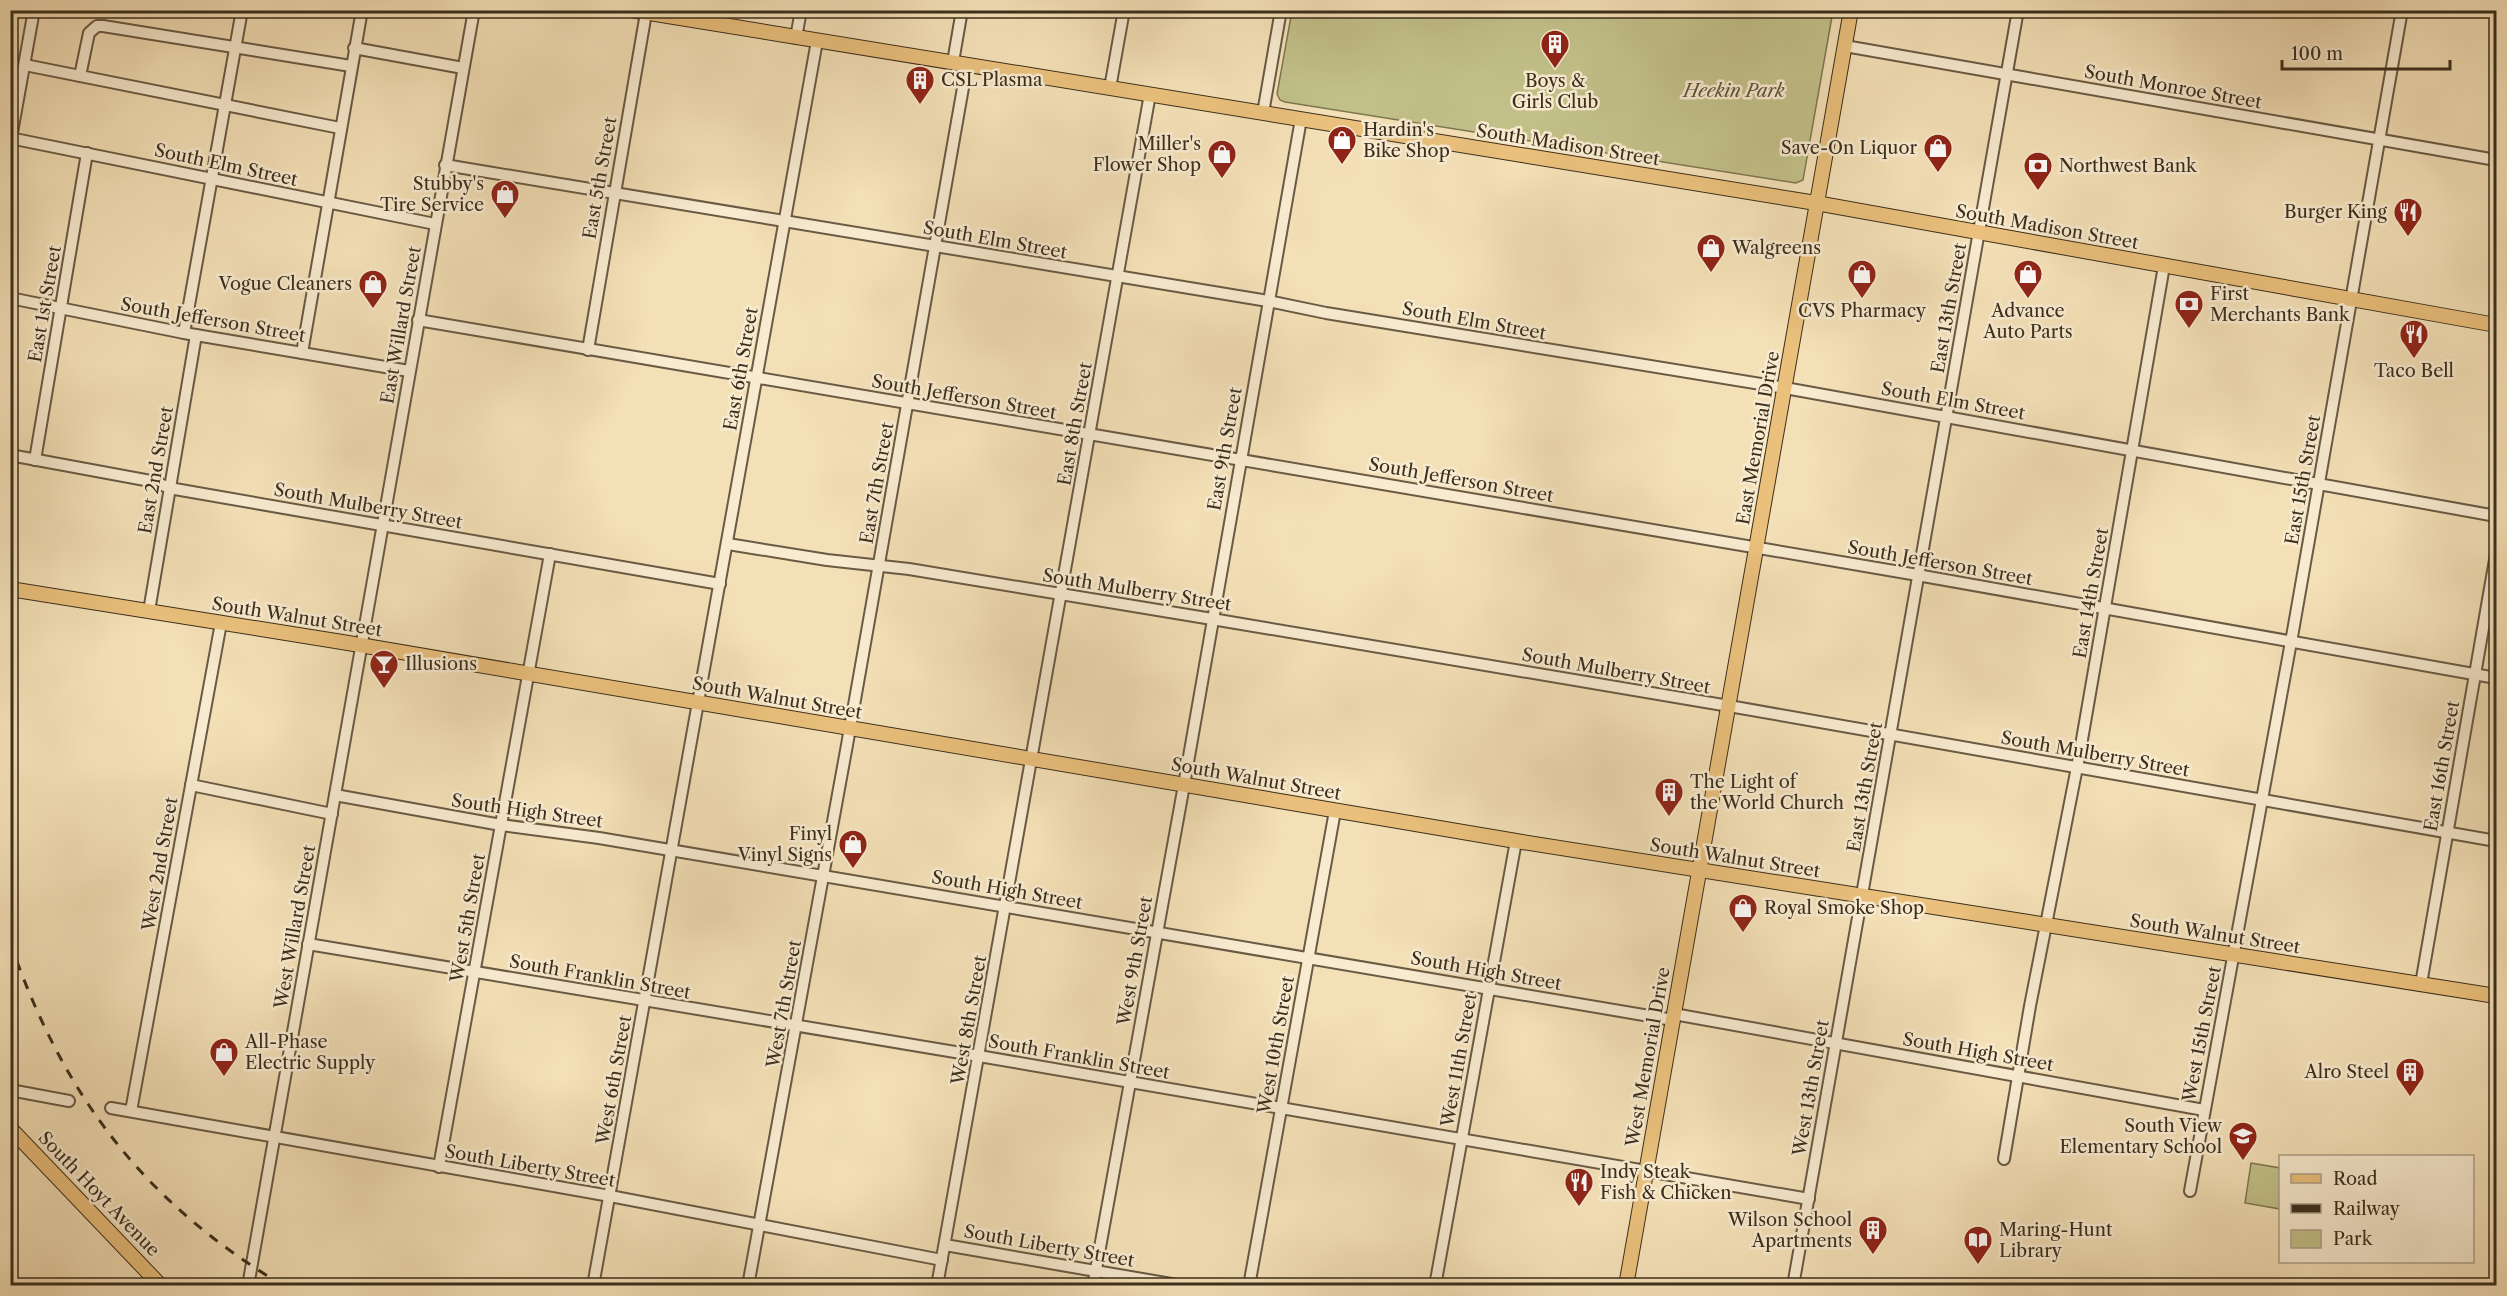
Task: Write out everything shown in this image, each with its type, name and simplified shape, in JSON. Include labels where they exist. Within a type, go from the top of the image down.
[{"type":"main road","name":"East Memorial Drive","points":[[1699,870],[1851,10]]},
{"type":"main road","name":"South Madison Street","points":[[639,11],[1816,203],[2496,325]]},
{"type":"main road","name":"South Walnut Street","points":[[10,589],[1516,841],[2496,996]]},
{"type":"main road","name":"West Memorial Drive","points":[[1626,1286],[1699,870]]},
{"type":"main road","name":"South Hoyt Avenue","points":[[10,1128],[161,1286]]},
{"type":"street","points":[[11,138],[34,10]]},
{"type":"street","points":[[184,333],[242,10]]},
{"type":"street","points":[[302,353],[362,10]]},
{"type":"street","name":"East Willard Street","points":[[361,646],[474,10]]},
{"type":"street","points":[[796,38],[801,10]]},
{"type":"street","name":"East 7th Street","points":[[850,729],[935,246],[960,64],[962,10]]},
{"type":"street","points":[[1110,88],[1124,10]]},
{"type":"street","points":[[1263,113],[1281,10]]},
{"type":"street","name":"East 13th Street","points":[[1862,896],[2018,10]]},
{"type":"street","name":"East 15th Street","points":[[2235,955],[2402,10]]},
{"type":"street","name":"East 5th Street","points":[[588,350],[615,193],[639,11]]},
{"type":"street","points":[[80,75],[89,33],[97,26],[351,66]]},
{"type":"street","name":"East 6th Street","points":[[699,703],[817,41]]},
{"type":"street","name":"South Monroe Street","points":[[1845,46],[2496,160]]},
{"type":"street","points":[[354,48],[463,68]]},
{"type":"street","points":[[25,64],[340,128]]},
{"type":"street","name":"East 8th Street","points":[[1033,760],[1150,94]]},
{"type":"street","name":"East 9th Street","points":[[1184,785],[1301,119]]},
{"type":"street","name":"South Elm Street","points":[[11,138],[327,204],[435,224]]},
{"type":"street","name":"East 1st Street","points":[[34,460],[62,309],[87,153]]},
{"type":"street","name":"South Elm Street","points":[[445,165],[1785,388],[2496,516]]},
{"type":"street","name":"East 14th Street","points":[[2004,1159],[2076,768],[2164,266]]},
{"type":"street","name":"South Jefferson Street","points":[[10,298],[184,333],[409,370]]},
{"type":"street","name":"South Jefferson Street","points":[[418,320],[1757,548],[2496,678]]},
{"type":"street","name":"East 2nd Street","points":[[149,611],[196,334]]},
{"type":"street","name":"South Mulberry Street","points":[[10,455],[156,482],[169,488],[720,584]]},
{"type":"street","name":"South Mulberry Street","points":[[728,544],[827,560],[879,565],[1212,619],[1729,706],[2496,841]]},
{"type":"street","points":[[528,674],[550,554]]},
{"type":"street","name":"East 16th Street","points":[[2421,984],[2496,554]]},
{"type":"street","name":"West 2nd Street","points":[[131,1111],[221,623]]},
{"type":"street","name":"West Willard Street","points":[[248,1286],[361,646]]},
{"type":"street","name":"West 5th Street","points":[[439,1167],[528,674]]},
{"type":"street","name":"West 6th Street","points":[[593,1286],[699,703]]},
{"type":"street","name":"West 7th Street","points":[[748,1286],[850,729]]},
{"type":"street","name":"West 8th Street","points":[[937,1286],[1033,760]]},
{"type":"street","points":[[191,785],[332,814]]},
{"type":"street","name":"West 9th Street","points":[[1093,1286],[1184,785]]},
{"type":"street","name":"South High Street","points":[[335,795],[501,825],[672,850],[1489,988],[1836,1042],[2204,1110]]},
{"type":"street","name":"West 10th Street","points":[[1249,1286],[1335,811]]},
{"type":"street","name":"West 11th Street","points":[[1435,1286],[1516,841]]},
{"type":"street","name":"West 13th Street","points":[[1793,1286],[1862,896]]},
{"type":"street","name":"South Franklin Street","points":[[308,944],[979,1056],[1809,1199]]},
{"type":"street","name":"West 15th Street","points":[[2190,1191],[2235,955]]},
{"type":"street","points":[[10,1090],[69,1101]]},
{"type":"street","name":"South Liberty Street","points":[[111,1108],[610,1196],[942,1260]]},
{"type":"street","name":"South Liberty Street","points":[[945,1245],[1183,1286]]},
{"type":"green space","name":"Heekin Park","points":[[1292,10],[1833,11],[1803,180],[1796,183],[1285,102],[1280,100],[1277,94]]},
{"type":"green space","points":[[2251,1163],[2279,1168],[2279,1209],[2245,1203]]},
{"type":"railway","points":[[10,942],[31,997],[55,1048],[83,1096],[114,1140],[149,1181],[189,1218],[234,1253],[284,1286]]},
{"type":"place","name":"Boys & Girls Club","points":[[1555,70]]},
{"type":"place","name":"CSL Plasma","points":[[920,106]]},
{"type":"place","name":"Hardin's Bike Shop","points":[[1342,166]]},
{"type":"place","name":"Save-On Liquor","points":[[1938,174]]},
{"type":"place","name":"Miller's Flower Shop","points":[[1222,180]]},
{"type":"place","name":"Northwest Bank","points":[[2038,192]]},
{"type":"place","name":"Stubby's Tire Service","points":[[505,220]]},
{"type":"place","name":"Burger King","points":[[2408,238]]},
{"type":"place","name":"Walgreens","points":[[1711,274]]},
{"type":"place","name":"CVS Pharmacy","points":[[1862,300]]},
{"type":"place","name":"Advance Auto Parts","points":[[2028,300]]},
{"type":"place","name":"Vogue Cleaners","points":[[373,310]]},
{"type":"place","name":"First Merchants Bank","points":[[2189,330]]},
{"type":"place","name":"Taco Bell","points":[[2414,360]]},
{"type":"place","name":"Illusions","points":[[384,690]]},
{"type":"place","name":"The Light of the World Church","points":[[1669,818]]},
{"type":"place","name":"Finyl Vinyl Signs","points":[[853,870]]},
{"type":"place","name":"Royal Smoke Shop","points":[[1743,934]]},
{"type":"place","name":"All-Phase Electric Supply","points":[[224,1078]]},
{"type":"place","name":"Alro Steel","points":[[2410,1098]]},
{"type":"place","name":"South View Elementary School","points":[[2243,1162]]},
{"type":"place","name":"Indy Steak Fish & Chicken","points":[[1579,1208]]},
{"type":"place","name":"Wilson School Apartments","points":[[1873,1256]]},
{"type":"place","name":"Maring-Hunt Library","points":[[1978,1266]]}]
